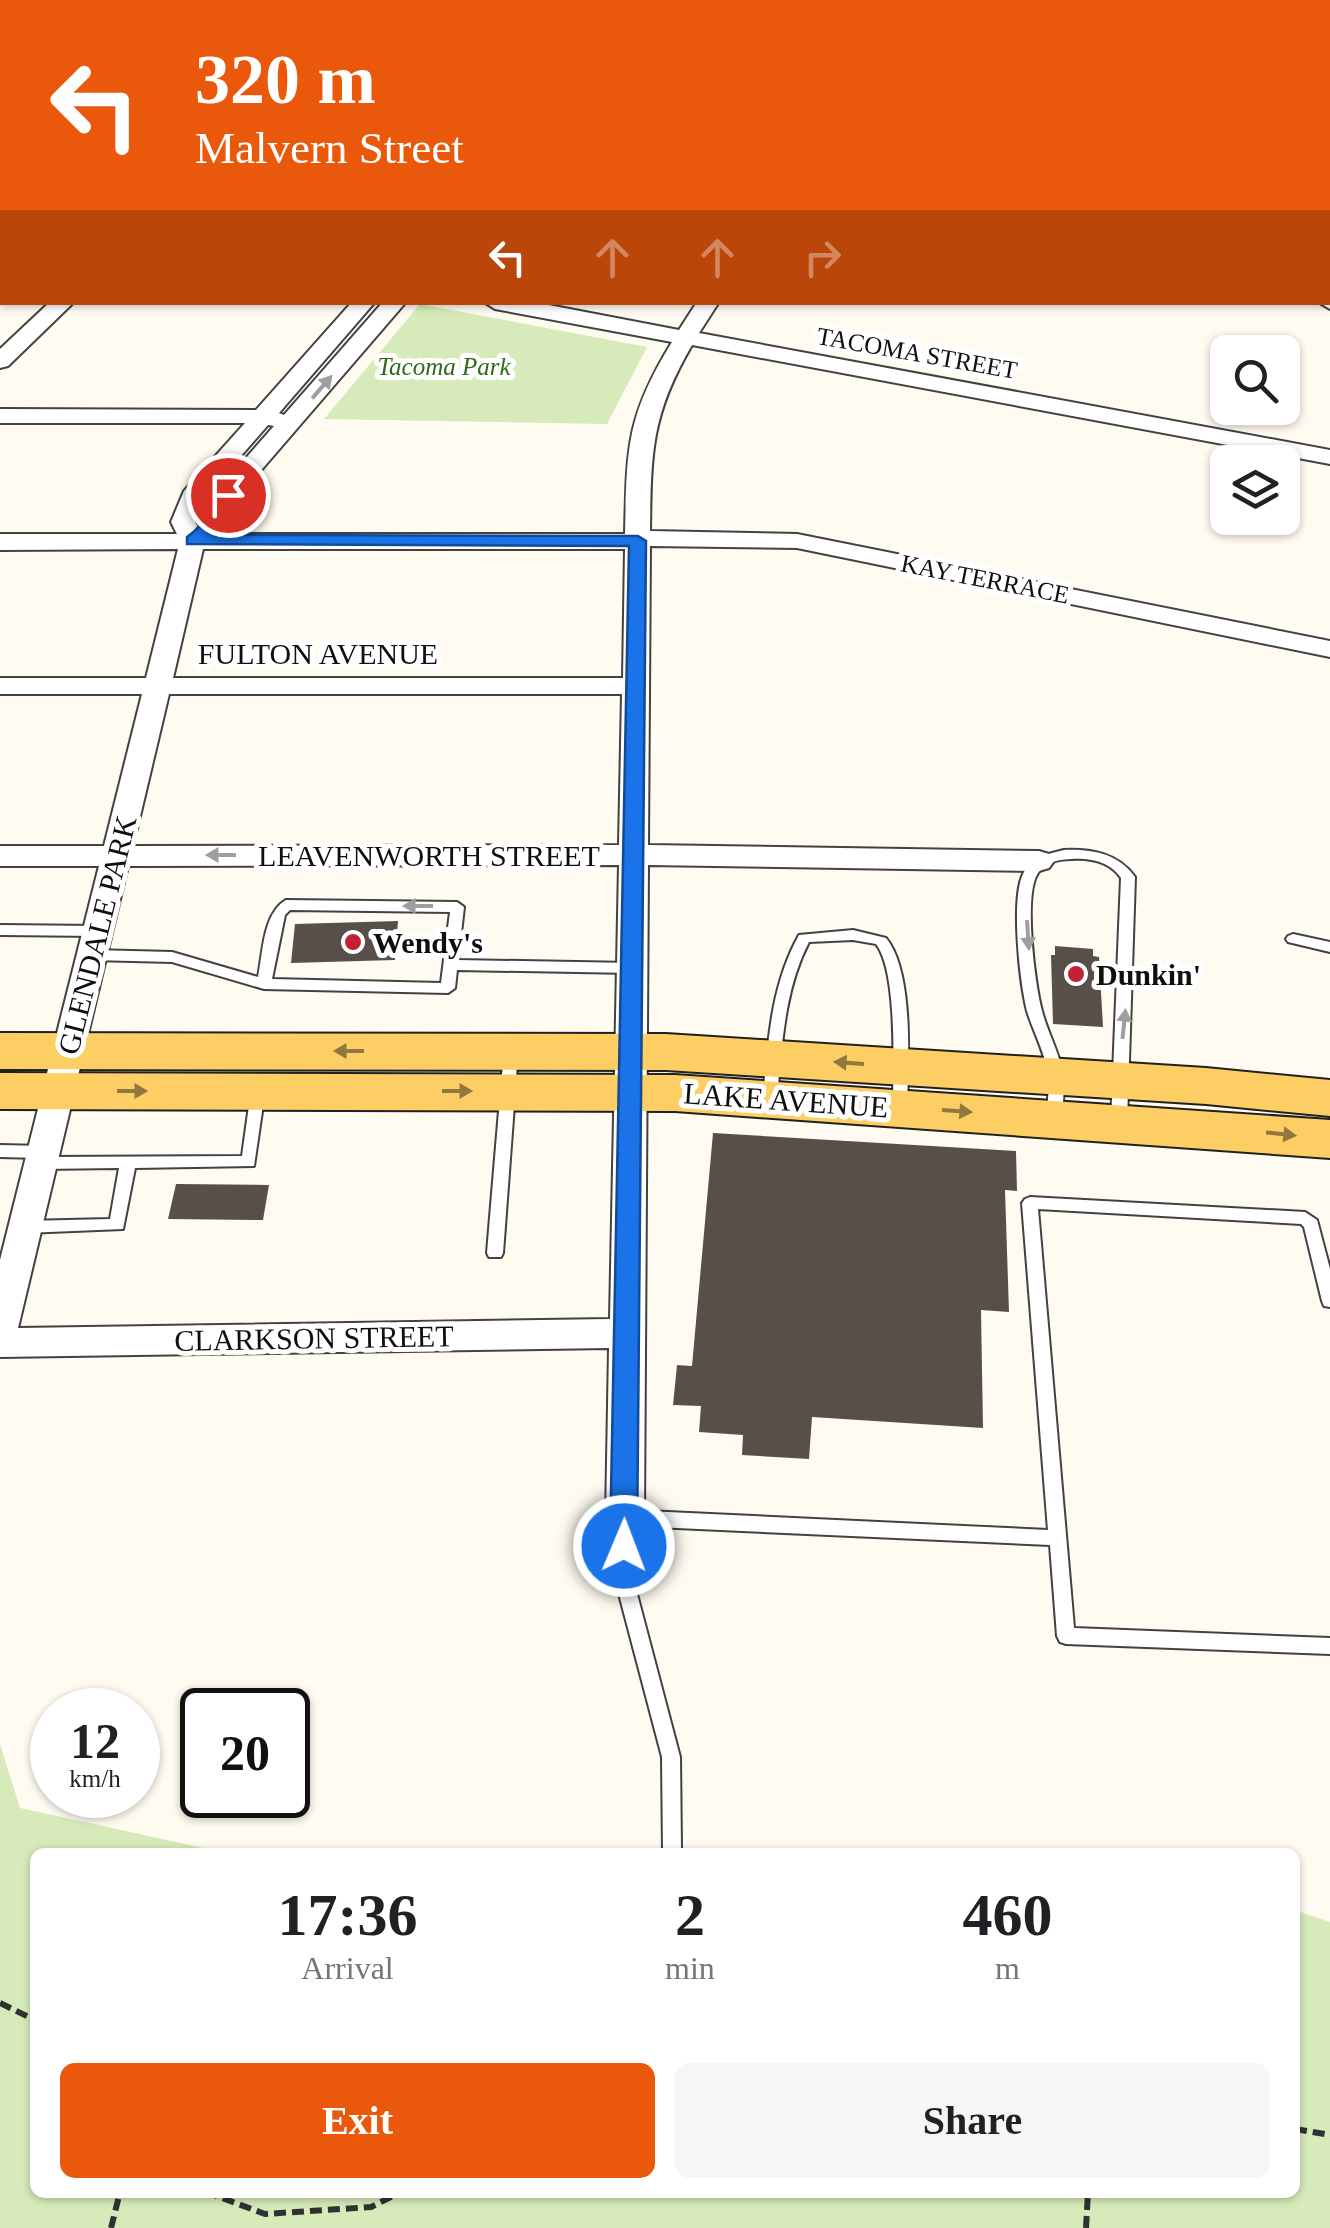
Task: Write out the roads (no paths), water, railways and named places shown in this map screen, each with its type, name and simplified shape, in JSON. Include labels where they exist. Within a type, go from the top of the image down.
[{"type":"main road","name":"LAKE AVENUE","points":[[0,1050],[64,1070],[258,1091],[509,1071]]},
{"type":"main road","name":"LAKE AVENUE","points":[[0,1091],[64,1070],[509,1071],[772,1078],[1120,1101],[1330,1098]]},
{"type":"main road","name":"LAKE AVENUE","points":[[1120,1101],[1330,1139]]},
{"type":"street","points":[[0,361],[59,305]]},
{"type":"street","name":"GLENDALE PARK","points":[[194,540],[183,527],[189,502],[361,305]]},
{"type":"street","name":"GLENDALE PARK","points":[[0,1331],[16,1234],[42,1158],[194,540],[210,530],[224,500],[392,305]]},
{"type":"street","name":"TACOMA STREET","points":[[510,305],[1330,457]]},
{"type":"street","points":[[625,1518],[642,430],[706,305]]},
{"type":"street","points":[[0,416],[263,416],[291,422]]},
{"type":"street","name":"KAY TERRACE","points":[[0,542],[797,541],[1330,649]]},
{"type":"street","name":"FULTON AVENUE","points":[[0,686],[636,686]]},
{"type":"street","name":"LEAVENWORTH STREET","points":[[0,856],[1039,860]]},
{"type":"street","name":"CLARKSON STREET","points":[[0,1343],[628,1334]]},
{"type":"lane","points":[[1055,1097],[1050,1046],[1033,1003],[1026,884],[1039,860],[1052,854],[1107,858],[1125,870],[1130,890],[1120,1101]]},
{"type":"lane","points":[[0,930],[172,957],[264,984],[448,988],[456,906],[286,906],[278,914],[264,984]]},
{"type":"lane","points":[[772,1078],[780,1012],[797,949],[804,938],[854,936],[882,941],[890,949],[900,1087]]},
{"type":"lane","points":[[1293,939],[1330,947]]},
{"type":"lane","points":[[452,965],[632,968]]},
{"type":"lane","points":[[495,1253],[509,1071]]},
{"type":"lane","points":[[0,1151],[42,1158],[128,1162],[249,1162],[258,1091]]},
{"type":"lane","points":[[16,1234],[117,1225],[128,1162]]},
{"type":"lane","points":[[1330,1301],[1312,1224],[1305,1218],[1030,1203],[1066,1636],[1330,1646]]},
{"type":"lane","points":[[671,1848],[671,1757],[622,1575],[625,1518],[1058,1538]]},
{"type":"place","name":"Wendy's","points":[[353,942]]},
{"type":"place","name":"Dunkin'","points":[[1076,974]]},
{"type":"park label","name":"Tacoma Park","points":[[444,366]]}]
